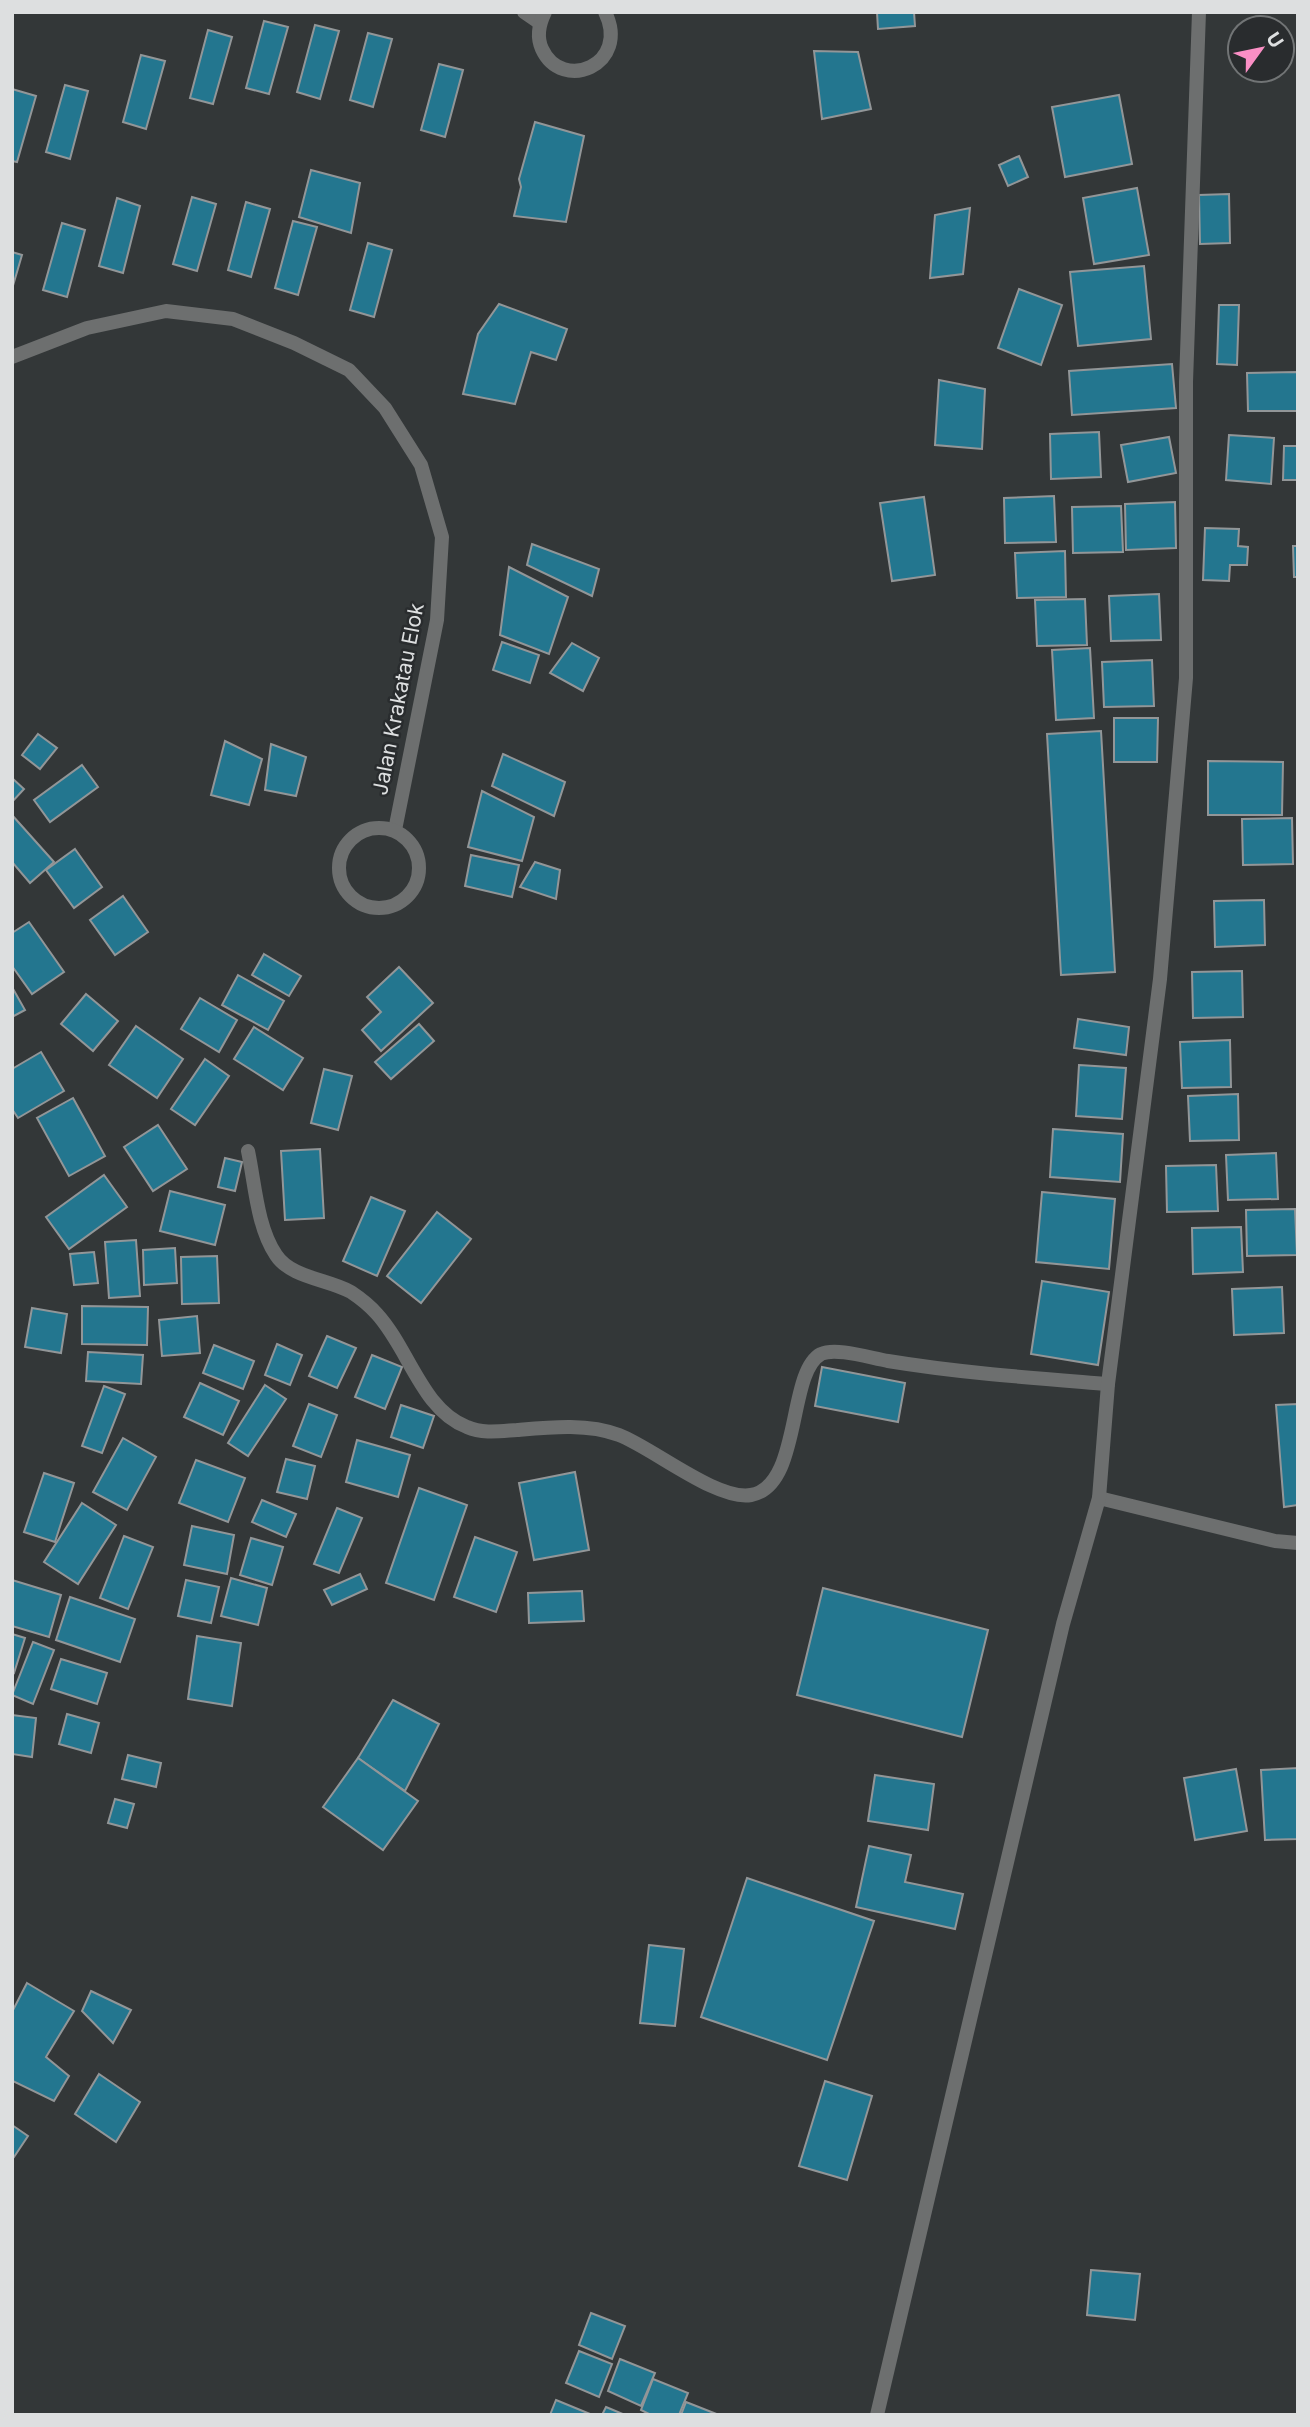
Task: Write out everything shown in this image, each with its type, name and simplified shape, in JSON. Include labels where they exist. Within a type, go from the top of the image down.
[{"type":"street","points":[[524,12],[543,18],[538,34],[540,46],[554,64],[565,69],[587,69],[605,55],[612,33],[605,12]]},
{"type":"street","points":[[877,2415],[1063,1624],[1099,1498],[1108,1384],[1160,979],[1186,678],[1186,382],[1199,12]]},
{"type":"street","name":"Jalan Krakatau Elok","points":[[12,357],[86,328],[166,312],[233,319],[294,343],[349,370],[385,408],[421,464],[442,537],[437,620],[395,830]]},
{"type":"street","points":[[373,827],[395,830],[404,836],[417,854],[419,865],[415,887],[400,902],[390,907],[379,908],[358,903],[349,896],[339,876],[338,865],[345,844],[362,831],[373,827]]},
{"type":"street","points":[[248,1152],[262,1219],[274,1252],[281,1261],[364,1301],[403,1350],[428,1396],[448,1416],[465,1427],[479,1431],[590,1428],[615,1433],[638,1443],[715,1488],[741,1496],[762,1492],[781,1468],[805,1377],[817,1356],[824,1353],[848,1353],[940,1370],[1108,1384]]},
{"type":"street","points":[[1099,1498],[1275,1541],[1298,1543]]},
{"type":"building","points":[[877,12],[914,12],[915,26],[878,29]]},
{"type":"building","points":[[264,21],[288,27],[269,94],[246,88]]},
{"type":"building","points":[[315,25],[339,31],[320,99],[297,92]]},
{"type":"building","points":[[208,30],[232,37],[213,104],[190,98]]},
{"type":"building","points":[[368,33],[392,39],[373,107],[350,100]]},
{"type":"building","points":[[814,51],[858,52],[871,109],[822,119]]},
{"type":"building","points":[[141,55],[165,61],[146,129],[123,122]]},
{"type":"building","points":[[439,64],[463,70],[445,137],[421,130]]},
{"type":"building","points":[[65,85],[88,91],[70,159],[46,152]]},
{"type":"building","points":[[12,89],[36,96],[17,162],[12,161]]},
{"type":"building","points":[[1119,95],[1132,164],[1065,177],[1052,107]]},
{"type":"building","points":[[535,122],[584,136],[566,222],[514,216],[521,187],[519,179]]},
{"type":"building","points":[[1019,156],[1028,177],[1008,186],[999,165]]},
{"type":"building","points":[[311,170],[360,183],[351,233],[299,217]]},
{"type":"building","points":[[1137,188],[1149,255],[1094,264],[1083,198]]},
{"type":"building","points":[[1229,194],[1230,243],[1200,244],[1199,195]]},
{"type":"building","points":[[192,197],[216,204],[197,271],[173,264]]},
{"type":"building","points":[[117,198],[140,206],[123,273],[99,266]]},
{"type":"building","points":[[246,202],[270,209],[251,277],[228,270]]},
{"type":"building","points":[[970,208],[963,274],[930,278],[935,215]]},
{"type":"building","points":[[293,221],[317,227],[298,295],[275,288]]},
{"type":"building","points":[[62,223],[85,230],[67,297],[43,290]]},
{"type":"building","points":[[368,243],[392,250],[374,317],[350,310]]},
{"type":"building","points":[[12,252],[22,255],[12,289]]},
{"type":"building","points":[[1144,266],[1151,339],[1078,346],[1070,272]]},
{"type":"building","points":[[1019,289],[1062,305],[1041,365],[998,348]]},
{"type":"building","points":[[499,304],[567,329],[556,360],[531,352],[515,404],[463,394],[478,334]]},
{"type":"building","points":[[1219,305],[1239,305],[1237,365],[1217,364]]},
{"type":"building","points":[[1172,364],[1176,408],[1072,415],[1069,371]]},
{"type":"building","points":[[1297,372],[1298,411],[1248,411],[1247,373]]},
{"type":"building","points":[[939,380],[985,389],[982,449],[935,445]]},
{"type":"building","points":[[1099,432],[1101,477],[1051,479],[1050,434]]},
{"type":"building","points":[[1229,435],[1274,438],[1271,484],[1226,480]]},
{"type":"building","points":[[1169,437],[1176,473],[1128,482],[1121,445]]},
{"type":"building","points":[[1284,446],[1298,446],[1298,480],[1283,480]]},
{"type":"building","points":[[1054,496],[1056,542],[1005,543],[1004,498]]},
{"type":"building","points":[[924,497],[935,575],[892,581],[880,503]]},
{"type":"building","points":[[1175,502],[1176,548],[1126,550],[1125,504]]},
{"type":"building","points":[[1121,506],[1123,552],[1073,553],[1072,507]]},
{"type":"building","points":[[1205,528],[1239,529],[1238,546],[1248,547],[1247,565],[1230,565],[1229,581],[1203,580]]},
{"type":"building","points":[[532,544],[599,569],[592,596],[527,565]]},
{"type":"building","points":[[1293,546],[1298,546],[1298,577],[1294,577]]},
{"type":"building","points":[[1065,551],[1066,597],[1017,598],[1015,553]]},
{"type":"building","points":[[509,567],[568,597],[549,654],[500,635]]},
{"type":"building","points":[[1159,594],[1161,640],[1111,641],[1109,596]]},
{"type":"building","points":[[1085,599],[1087,645],[1037,646],[1035,600]]},
{"type":"building","points":[[502,642],[539,655],[530,683],[493,670]]},
{"type":"building","points":[[572,643],[599,658],[583,691],[550,673]]},
{"type":"building","points":[[1090,648],[1094,718],[1056,720],[1052,650]]},
{"type":"building","points":[[1152,660],[1154,706],[1104,707],[1102,662]]},
{"type":"building","points":[[1114,718],[1158,718],[1157,762],[1114,762]]},
{"type":"building","points":[[1101,731],[1115,972],[1061,975],[1047,734]]},
{"type":"building","points":[[38,734],[57,748],[40,769],[22,755]]},
{"type":"building","points":[[225,741],[262,759],[249,805],[211,795]]},
{"type":"building","points":[[271,744],[306,757],[296,796],[265,790]]},
{"type":"building","points":[[503,754],[565,782],[554,816],[492,786]]},
{"type":"building","points":[[1208,761],[1283,762],[1282,815],[1208,815]]},
{"type":"building","points":[[82,765],[98,787],[50,822],[34,800]]},
{"type":"building","points":[[12,778],[24,789],[12,802]]},
{"type":"building","points":[[482,791],[534,817],[522,861],[468,847]]},
{"type":"building","points":[[12,815],[54,862],[30,883],[12,862]]},
{"type":"building","points":[[1292,818],[1293,864],[1243,865],[1242,819]]},
{"type":"building","points":[[75,849],[102,887],[74,908],[46,870]]},
{"type":"building","points":[[471,855],[519,865],[512,897],[465,886]]},
{"type":"building","points":[[535,862],[560,870],[556,899],[520,887]]},
{"type":"building","points":[[123,896],[148,932],[115,955],[90,920]]},
{"type":"building","points":[[1264,900],[1265,945],[1215,947],[1214,901]]},
{"type":"building","points":[[29,922],[64,972],[32,994],[12,966],[12,933]]},
{"type":"building","points":[[264,954],[301,976],[289,996],[252,975]]},
{"type":"building","points":[[399,967],[433,1003],[381,1051],[362,1030],[381,1012],[367,997]]},
{"type":"building","points":[[1242,971],[1243,1017],[1193,1018],[1192,972]]},
{"type":"building","points":[[238,975],[284,1001],[268,1030],[222,1005]]},
{"type":"building","points":[[12,987],[25,1010],[12,1017]]},
{"type":"building","points":[[86,994],[118,1021],[93,1051],[61,1024]]},
{"type":"building","points":[[200,998],[237,1020],[219,1052],[181,1029]]},
{"type":"building","points":[[1078,1019],[1129,1027],[1126,1055],[1074,1048]]},
{"type":"building","points":[[419,1024],[434,1041],[391,1079],[375,1062]]},
{"type":"building","points":[[136,1026],[183,1059],[157,1098],[109,1065]]},
{"type":"building","points":[[254,1027],[303,1058],[283,1090],[234,1059]]},
{"type":"building","points":[[1230,1040],[1231,1087],[1182,1088],[1180,1042]]},
{"type":"building","points":[[41,1052],[64,1091],[18,1118],[12,1109],[12,1069]]},
{"type":"building","points":[[205,1059],[229,1076],[195,1125],[171,1109]]},
{"type":"building","points":[[1079,1065],[1126,1068],[1122,1119],[1076,1116]]},
{"type":"building","points":[[324,1069],[352,1076],[338,1130],[311,1123]]},
{"type":"building","points":[[1238,1094],[1239,1140],[1190,1141],[1188,1096]]},
{"type":"building","points":[[73,1098],[105,1156],[69,1176],[37,1118]]},
{"type":"building","points":[[158,1125],[187,1169],[153,1191],[124,1147]]},
{"type":"building","points":[[1053,1129],[1123,1134],[1120,1182],[1050,1177]]},
{"type":"building","points":[[320,1149],[324,1218],[285,1220],[281,1151]]},
{"type":"building","points":[[1276,1153],[1278,1199],[1228,1200],[1226,1155]]},
{"type":"building","points":[[225,1158],[242,1162],[235,1191],[218,1187]]},
{"type":"building","points":[[1216,1165],[1218,1211],[1167,1212],[1166,1166]]},
{"type":"building","points":[[104,1175],[127,1207],[69,1249],[46,1217]]},
{"type":"building","points":[[170,1191],[225,1205],[215,1245],[160,1231]]},
{"type":"building","points":[[1042,1192],[1115,1199],[1109,1269],[1036,1262]]},
{"type":"building","points":[[371,1197],[405,1211],[377,1276],[343,1261]]},
{"type":"building","points":[[1295,1209],[1297,1255],[1247,1256],[1246,1210]]},
{"type":"building","points":[[437,1212],[471,1239],[421,1303],[387,1276]]},
{"type":"building","points":[[1241,1227],[1243,1272],[1193,1274],[1192,1228]]},
{"type":"building","points":[[136,1240],[140,1296],[109,1298],[105,1242]]},
{"type":"building","points":[[175,1248],[177,1283],[144,1285],[143,1250]]},
{"type":"building","points":[[94,1252],[98,1283],[74,1285],[70,1254]]},
{"type":"building","points":[[217,1256],[219,1303],[182,1304],[181,1257]]},
{"type":"building","points":[[1042,1281],[1109,1292],[1098,1365],[1031,1354]]},
{"type":"building","points":[[1282,1287],[1284,1333],[1234,1335],[1232,1289]]},
{"type":"building","points":[[82,1306],[148,1307],[147,1345],[82,1344]]},
{"type":"building","points":[[32,1308],[67,1314],[61,1353],[25,1347]]},
{"type":"building","points":[[197,1316],[200,1353],[162,1356],[159,1320]]},
{"type":"building","points":[[327,1336],[356,1348],[337,1388],[309,1376]]},
{"type":"building","points":[[277,1344],[302,1355],[290,1385],[265,1375]]},
{"type":"building","points":[[214,1345],[254,1361],[243,1389],[203,1373]]},
{"type":"building","points":[[88,1352],[143,1355],[141,1384],[86,1381]]},
{"type":"building","points":[[372,1355],[402,1367],[385,1409],[355,1397]]},
{"type":"building","points":[[822,1367],[905,1383],[898,1422],[815,1406]]},
{"type":"building","points":[[200,1383],[239,1401],[223,1435],[184,1417]]},
{"type":"building","points":[[265,1385],[286,1399],[248,1456],[228,1443]]},
{"type":"building","points":[[104,1386],[125,1394],[102,1453],[82,1446]]},
{"type":"building","points":[[309,1404],[337,1415],[321,1457],[293,1446]]},
{"type":"building","points":[[1298,1404],[1298,1505],[1284,1507],[1276,1405]]},
{"type":"building","points":[[401,1405],[434,1416],[423,1448],[391,1437]]},
{"type":"building","points":[[123,1438],[156,1457],[127,1510],[93,1492]]},
{"type":"building","points":[[357,1440],[410,1455],[398,1497],[346,1482]]},
{"type":"building","points":[[286,1459],[315,1466],[307,1499],[277,1492]]},
{"type":"building","points":[[196,1460],[245,1478],[228,1522],[179,1503]]},
{"type":"building","points":[[575,1472],[589,1550],[534,1560],[519,1483]]},
{"type":"building","points":[[44,1473],[74,1483],[55,1542],[24,1532]]},
{"type":"building","points":[[419,1488],[467,1505],[434,1600],[386,1583]]},
{"type":"building","points":[[262,1500],[296,1514],[286,1537],[252,1522]]},
{"type":"building","points":[[82,1503],[116,1525],[78,1584],[44,1562]]},
{"type":"building","points":[[337,1508],[362,1518],[339,1573],[314,1564]]},
{"type":"building","points":[[192,1526],[234,1535],[227,1574],[184,1565]]},
{"type":"building","points":[[124,1536],[153,1547],[128,1609],[100,1598]]},
{"type":"building","points":[[475,1537],[517,1552],[496,1612],[454,1597]]},
{"type":"building","points":[[251,1538],[283,1547],[272,1585],[240,1575]]},
{"type":"building","points":[[360,1574],[367,1589],[332,1605],[324,1590]]},
{"type":"building","points":[[231,1578],[267,1588],[258,1625],[221,1616]]},
{"type":"building","points":[[12,1580],[61,1595],[49,1637],[12,1626]]},
{"type":"building","points":[[186,1580],[219,1587],[211,1623],[178,1616]]},
{"type":"building","points":[[823,1588],[988,1630],[962,1737],[797,1695]]},
{"type":"building","points":[[582,1591],[584,1621],[529,1623],[528,1593]]},
{"type":"building","points":[[70,1597],[135,1619],[120,1662],[56,1640]]},
{"type":"building","points":[[12,1634],[25,1638],[14,1673],[12,1672]]},
{"type":"building","points":[[197,1636],[241,1643],[232,1706],[188,1699]]},
{"type":"building","points":[[33,1642],[54,1650],[33,1704],[12,1695]]},
{"type":"building","points":[[61,1659],[107,1673],[97,1704],[51,1689]]},
{"type":"building","points":[[393,1700],[439,1724],[405,1791],[358,1758]]},
{"type":"building","points":[[67,1714],[99,1723],[91,1753],[59,1744]]},
{"type":"building","points":[[12,1715],[36,1718],[32,1757],[12,1754]]},
{"type":"building","points":[[128,1755],[161,1763],[156,1787],[122,1779]]},
{"type":"building","points":[[358,1758],[418,1801],[383,1850],[323,1807]]},
{"type":"building","points":[[1298,1768],[1298,1839],[1265,1840],[1261,1770]]},
{"type":"building","points":[[1236,1769],[1247,1831],[1195,1840],[1184,1778]]},
{"type":"building","points":[[875,1775],[934,1784],[928,1830],[868,1821]]},
{"type":"building","points":[[115,1799],[134,1804],[127,1828],[108,1823]]},
{"type":"building","points":[[869,1846],[911,1855],[905,1882],[963,1894],[955,1929],[856,1907]]},
{"type":"building","points":[[747,1878],[874,1921],[827,2060],[701,2017]]},
{"type":"building","points":[[649,1945],[684,1949],[675,2026],[640,2023]]},
{"type":"building","points":[[27,1983],[74,2011],[46,2057],[69,2076],[54,2101],[13,2081],[12,2083],[12,2012]]},
{"type":"building","points":[[91,1991],[131,2010],[113,2043],[82,2011]]},
{"type":"building","points":[[99,2074],[140,2102],[116,2142],[75,2114]]},
{"type":"building","points":[[825,2081],[872,2096],[847,2180],[799,2166]]},
{"type":"building","points":[[12,2125],[28,2136],[14,2157],[12,2156]]},
{"type":"building","points":[[1091,2270],[1140,2274],[1135,2320],[1087,2315]]},
{"type":"building","points":[[591,2313],[625,2326],[612,2359],[579,2345]]},
{"type":"building","points":[[579,2351],[612,2364],[599,2397],[566,2383]]},
{"type":"building","points":[[620,2359],[655,2373],[641,2406],[608,2391]]},
{"type":"building","points":[[653,2379],[688,2393],[679,2415],[651,2415],[641,2410]]},
{"type":"building","points":[[556,2400],[590,2414],[590,2415],[550,2415]]},
{"type":"building","points":[[686,2402],[719,2415],[681,2415]]},
{"type":"building","points":[[606,2407],[625,2415],[602,2415]]}]
